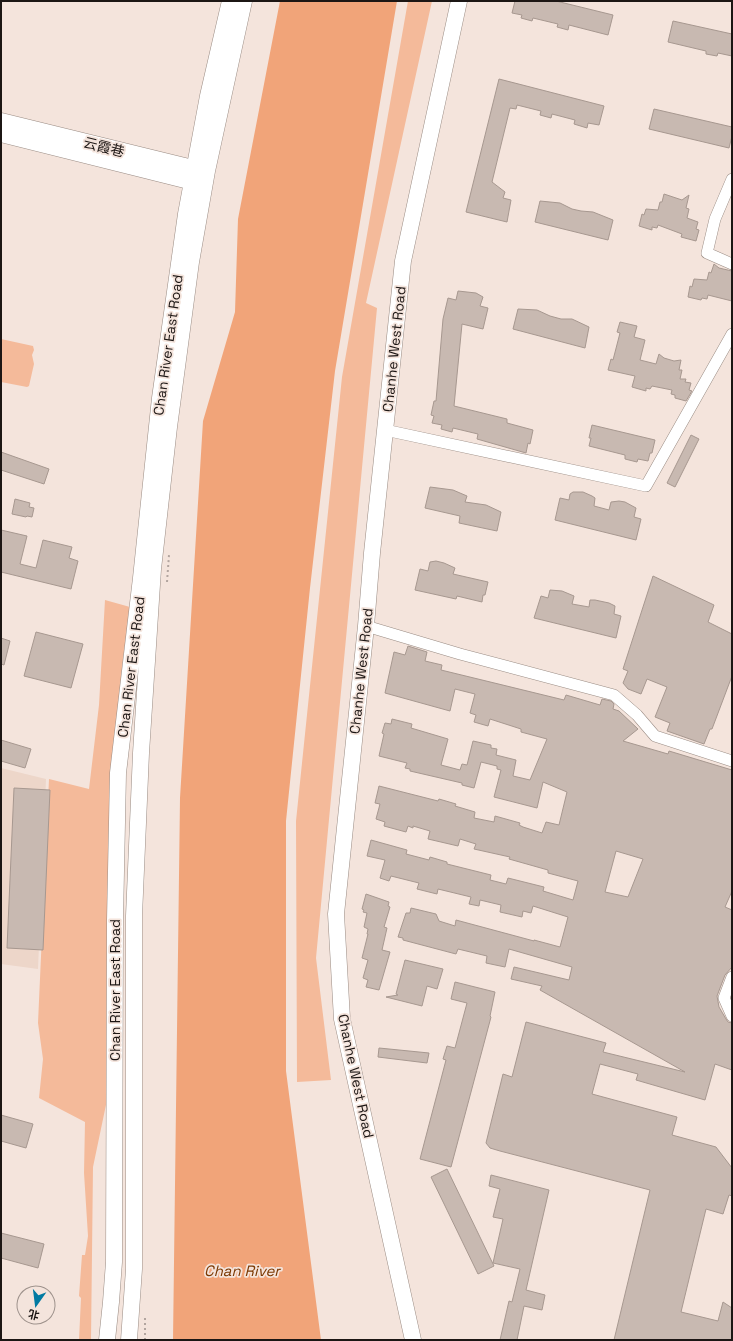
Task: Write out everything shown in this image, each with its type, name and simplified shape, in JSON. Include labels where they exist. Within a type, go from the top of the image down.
[{"type":"street","name":"Chan River East Road","points":[[129,1340],[134,1269],[134,916],[140,761],[153,569],[208,96],[230,1]]},
{"type":"street","name":"Chan River East Road","points":[[106,1340],[112,1296],[114,1262],[115,928],[118,773],[160,398],[186,214],[199,177],[244,1]]},
{"type":"street","name":"Chanhe West Road","points":[[413,1340],[342,1019],[336,914],[403,261],[459,1]]},
{"type":"street","name":"云霞巷","points":[[1,121],[199,177]]},
{"type":"street","name":"云霞巷","points":[[1,134],[199,177]]},
{"type":"street","points":[[732,179],[715,219],[707,253],[732,264]]},
{"type":"street","points":[[385,430],[646,486],[732,334]]},
{"type":"street","points":[[366,626],[460,654],[614,695],[637,715],[655,736],[732,761]]},
{"type":"street","points":[[732,977],[724,998],[732,1016]]},
{"type":"path","points":[[166,583],[169,553]]},
{"type":"path","points":[[145,1316],[145,1340]]},
{"type":"shaded area","points":[[408,1],[432,1],[366,303],[377,308],[316,958],[331,1080],[297,1082],[296,821],[342,377]]},
{"type":"shaded area","points":[[1,339],[33,346],[34,350],[32,355],[34,364],[29,386],[27,387],[1,382]]},
{"type":"shaded area","points":[[105,600],[130,607],[122,667],[115,764],[107,1100],[93,1167],[91,1340],[79,1340],[81,1298],[79,1296],[82,1255],[85,1255],[88,1236],[84,1173],[85,1122],[39,1098],[43,1059],[38,1023],[49,779],[89,789],[99,705]]},
{"type":"shaded area","points":[[1,768],[46,779],[38,969],[1,964]]},
{"type":"water","name":"Chan River","points":[[280,1],[397,1],[335,371],[310,588],[286,821],[286,1071],[321,1340],[173,1340],[180,798],[203,421],[235,312],[238,219]]},
{"type":"building","points":[[515,1],[556,1],[613,15],[608,35],[569,25],[568,30],[557,27],[558,24],[533,18],[532,21],[521,18],[522,15],[512,13]]},
{"type":"building","points":[[673,21],[732,34],[732,56],[718,53],[717,56],[706,54],[706,51],[668,42]]},
{"type":"building","points":[[499,79],[604,106],[599,125],[588,123],[587,128],[574,124],[575,120],[552,114],[551,118],[540,115],[541,111],[517,105],[516,109],[510,108],[492,182],[505,192],[503,198],[511,200],[507,222],[466,212]]},
{"type":"building","points":[[654,109],[732,127],[732,136],[729,148],[649,129]]},
{"type":"building","points":[[664,194],[682,200],[689,195],[686,208],[689,209],[687,218],[698,222],[696,229],[699,230],[696,241],[681,237],[682,234],[658,225],[657,228],[652,227],[652,230],[639,226],[642,214],[644,215],[646,209],[658,210]]},
{"type":"building","points":[[540,201],[560,203],[572,209],[593,212],[613,220],[608,240],[535,222]]},
{"type":"building","points":[[714,264],[719,268],[732,271],[732,301],[708,295],[707,299],[702,298],[701,300],[688,297],[690,286],[692,287],[694,279],[707,280],[709,272],[711,273]]},
{"type":"building","points":[[458,291],[476,293],[483,297],[480,306],[488,308],[483,329],[462,324],[454,406],[507,419],[507,423],[533,430],[530,444],[528,443],[526,453],[477,439],[478,434],[453,428],[452,432],[441,429],[442,425],[432,423],[434,416],[431,415],[434,401],[436,401],[443,319],[448,298],[456,300]]},
{"type":"building","points":[[518,309],[537,310],[561,319],[572,319],[589,327],[585,348],[513,329]]},
{"type":"building","points":[[620,322],[637,326],[634,337],[645,340],[640,360],[656,364],[659,354],[664,358],[674,361],[681,360],[679,370],[682,370],[680,379],[686,379],[685,382],[691,383],[689,390],[692,391],[686,401],[675,398],[675,395],[671,394],[672,390],[652,386],[650,389],[646,388],[646,391],[632,387],[635,376],[608,370],[611,359],[613,360],[620,333],[617,332]]},
{"type":"building","points":[[592,425],[655,440],[652,453],[650,453],[648,461],[638,459],[637,462],[625,459],[625,455],[589,446]]},
{"type":"building","points":[[691,435],[699,439],[675,487],[667,483]]},
{"type":"building","points":[[1,452],[49,469],[44,484],[1,470]]},
{"type":"building","points":[[430,487],[453,490],[467,496],[465,502],[486,505],[501,512],[497,531],[459,523],[460,516],[425,508]]},
{"type":"building","points":[[573,492],[583,492],[592,496],[595,498],[594,506],[609,510],[611,502],[619,501],[625,502],[636,508],[634,517],[641,519],[636,540],[555,520],[560,498],[569,500],[570,494]]},
{"type":"building","points":[[15,499],[30,503],[29,507],[34,508],[32,517],[12,514]]},
{"type":"building","points":[[1,530],[27,536],[20,564],[36,568],[43,540],[72,547],[69,558],[78,561],[71,589],[1,572]]},
{"type":"building","points":[[436,561],[455,568],[453,574],[488,582],[482,602],[457,596],[456,599],[415,590],[420,569],[428,571],[430,562]]},
{"type":"building","points":[[653,576],[714,605],[708,622],[732,634],[732,676],[712,729],[710,729],[704,744],[667,731],[670,723],[655,717],[667,687],[647,679],[641,694],[628,689],[623,683],[628,671],[623,669]]},
{"type":"building","points":[[550,590],[562,591],[574,596],[572,604],[589,607],[590,600],[595,600],[615,606],[614,614],[621,616],[616,638],[534,618],[541,596],[548,598]]},
{"type":"building","points":[[36,632],[83,644],[71,688],[24,676]]},
{"type":"building","points":[[1,638],[10,641],[4,665],[1,664]]},
{"type":"building","points":[[408,646],[427,652],[425,661],[442,665],[441,670],[564,700],[566,695],[600,705],[602,699],[611,701],[614,704],[613,709],[619,711],[638,729],[623,741],[668,754],[669,751],[732,770],[732,891],[725,907],[732,910],[732,967],[725,975],[717,996],[719,1007],[728,1022],[732,1023],[732,1070],[715,1064],[705,1100],[636,1080],[638,1074],[600,1064],[592,1094],[677,1117],[672,1135],[716,1147],[732,1168],[732,1196],[729,1195],[723,1214],[706,1209],[681,1312],[718,1321],[723,1302],[732,1308],[732,1340],[614,1340],[650,1190],[500,1151],[490,1148],[486,1143],[503,1074],[512,1077],[526,1022],[606,1043],[603,1052],[685,1072],[540,990],[542,986],[511,979],[514,967],[569,980],[572,967],[509,949],[505,967],[486,963],[487,956],[458,949],[456,954],[403,940],[403,938],[398,937],[406,913],[410,913],[411,908],[436,914],[439,921],[455,926],[456,920],[560,947],[568,917],[533,906],[531,913],[523,911],[522,917],[500,912],[501,905],[480,900],[479,906],[469,904],[471,897],[438,889],[437,894],[417,889],[419,883],[391,876],[389,881],[380,878],[385,860],[367,856],[371,840],[407,850],[406,854],[429,860],[430,857],[447,862],[447,864],[491,875],[490,880],[506,884],[508,878],[544,887],[543,891],[573,900],[578,881],[548,873],[548,870],[509,859],[510,857],[474,849],[476,844],[460,839],[458,846],[428,839],[430,831],[408,826],[406,832],[384,826],[385,822],[376,819],[380,804],[375,803],[379,786],[456,804],[455,806],[475,812],[474,818],[494,822],[495,816],[520,823],[519,825],[523,827],[542,833],[546,822],[559,825],[567,792],[543,782],[537,808],[494,797],[501,770],[497,769],[497,766],[481,762],[474,788],[462,785],[462,783],[410,771],[410,769],[405,768],[407,763],[379,756],[385,723],[391,724],[392,719],[412,724],[411,728],[448,739],[441,765],[460,770],[462,764],[467,765],[473,741],[491,745],[491,748],[497,749],[496,755],[516,760],[513,776],[530,780],[547,739],[521,732],[521,729],[490,719],[488,726],[474,722],[476,715],[470,713],[475,694],[455,689],[450,711],[385,693],[394,652],[405,655]],"holes":[[[616,851],[643,859],[628,897],[605,892]]]},
{"type":"building","points":[[1,740],[31,749],[25,768],[1,761]]},
{"type":"building","points":[[14,788],[50,790],[43,950],[7,948]]},
{"type":"building","points":[[366,894],[389,902],[388,906],[390,907],[384,927],[387,928],[382,950],[390,952],[379,990],[366,987],[368,980],[363,978],[368,960],[362,958],[368,934],[368,929],[364,927],[367,913],[363,912],[364,910],[362,909]]},
{"type":"building","points":[[405,960],[443,969],[437,989],[427,986],[422,1006],[386,997],[398,995],[396,994]]},
{"type":"building","points":[[455,982],[495,992],[491,1017],[451,1167],[420,1159],[446,1060],[443,1059],[447,1046],[455,1048],[467,1003],[451,999]]},
{"type":"building","points":[[379,1048],[429,1053],[427,1063],[378,1057]]},
{"type":"building","points":[[1,1115],[33,1124],[26,1148],[1,1141]]},
{"type":"building","points":[[447,1169],[494,1266],[478,1274],[431,1177]]},
{"type":"building","points":[[491,1175],[549,1190],[526,1290],[545,1295],[542,1310],[524,1306],[517,1340],[500,1340],[509,1301],[512,1302],[520,1269],[493,1263],[503,1219],[493,1217],[500,1189],[489,1186]]},
{"type":"building","points":[[1,1233],[44,1244],[38,1268],[1,1258]]}]
